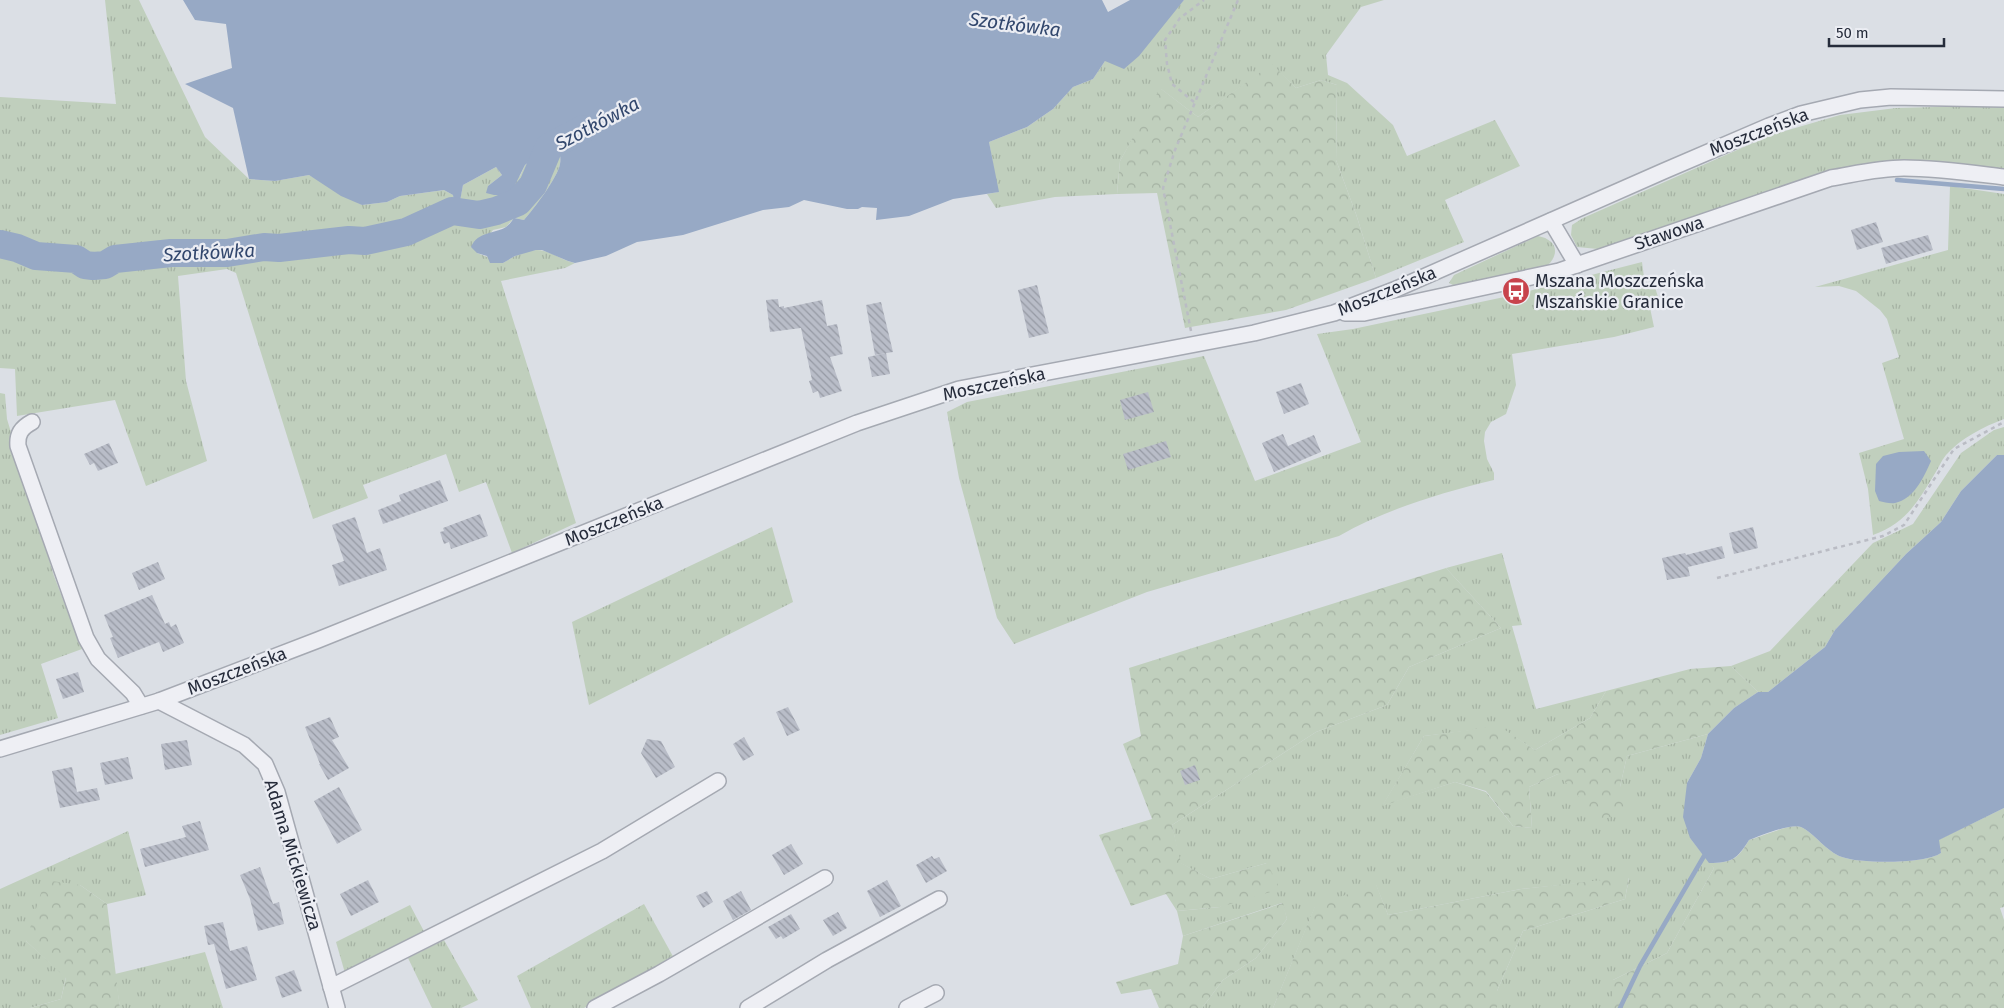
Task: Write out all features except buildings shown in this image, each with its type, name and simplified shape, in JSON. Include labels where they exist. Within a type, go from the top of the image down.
[{"type":"street","name":"Moszczeńska","points":[[0,749],[159,701],[327,636],[857,423],[959,389],[1195,345],[1254,333],[1334,313],[1394,290],[1769,126],[1810,112],[1860,100],[1890,97],[2004,99]]},
{"type":"street","name":"Stawowa","points":[[1334,313],[1364,313],[1559,271],[1831,178],[1903,168],[2004,177]]},
{"type":"street","points":[[1551,221],[1577,265]]},
{"type":"street","points":[[32,422],[20,431],[18,446],[81,628],[98,659],[133,693],[142,706]]},
{"type":"street","name":"Adama Mickiewicza","points":[[159,701],[244,745],[265,764],[277,792],[337,1008]]},
{"type":"street","points":[[331,987],[602,851],[718,781]]},
{"type":"street","points":[[595,1008],[660,974],[825,878]]},
{"type":"street","points":[[748,1008],[827,960],[938,899]]},
{"type":"street","points":[[907,1008],[936,992]]},
{"type":"path","points":[[1194,102],[1172,84],[1167,64],[1165,40],[1180,18],[1204,0]]},
{"type":"path","points":[[1195,345],[1163,188],[1175,150],[1194,102],[1238,0]]},
{"type":"path","points":[[1717,578],[1884,536],[1904,525],[1954,449],[2004,422]]},
{"type":"green space","points":[[105,0],[139,0],[205,137],[249,179],[275,181],[309,175],[362,205],[387,202],[400,196],[444,190],[453,195],[454,202],[460,200],[463,185],[496,167],[502,175],[488,186],[520,176],[525,165],[549,147],[559,148],[560,164],[558,170],[533,209],[524,220],[514,218],[506,227],[493,230],[477,253],[503,263],[522,253],[539,250],[575,263],[565,268],[501,281],[576,523],[512,553],[486,482],[459,492],[446,454],[363,485],[368,498],[313,519],[236,273],[227,269],[178,276],[186,381],[207,461],[146,486],[115,400],[17,416],[15,369],[0,368],[0,97],[116,104]]},
{"type":"green space","points":[[1184,0],[1384,0],[1361,7],[1326,55],[1328,75],[1347,83],[1393,125],[1407,156],[1495,120],[1520,166],[1445,200],[1464,242],[1376,278],[1356,214],[1336,160],[1337,85],[1321,80],[1296,88],[1272,65],[1198,117],[1161,89],[1120,161],[1117,194],[1055,197],[996,208],[987,194],[998,192],[989,142],[1027,127],[1053,109],[1073,87],[1093,79],[1105,61],[1163,23]]},
{"type":"green space","points":[[1272,64],[1296,88],[1321,80],[1337,85],[1336,160],[1356,214],[1376,278],[1286,310],[1185,328],[1157,193],[1117,194],[1120,161],[1160,88],[1198,117]]},
{"type":"green space","points":[[2004,107],[2004,169],[1941,162],[1887,162],[1828,171],[1598,249],[1577,247],[1571,235],[1572,225],[1583,218],[1771,135],[1840,115],[1896,108]]},
{"type":"green space","points":[[1950,186],[2004,194],[2004,419],[1958,443],[1944,457],[1922,495],[1902,519],[1873,535],[1868,489],[1859,453],[1904,439],[1882,363],[1899,357],[1887,319],[1880,310],[1856,291],[1839,286],[1815,287],[1948,250]]},
{"type":"green space","points":[[1538,236],[1549,240],[1554,247],[1554,255],[1548,265],[1464,284],[1453,285],[1449,283],[1454,275]]},
{"type":"green space","points":[[1642,262],[1645,285],[1654,284],[1658,297],[1649,303],[1654,327],[1614,337],[1512,354],[1516,385],[1506,414],[1491,422],[1485,432],[1484,441],[1487,459],[1494,473],[1494,480],[1414,503],[1357,526],[1339,536],[1147,592],[1014,644],[997,618],[959,478],[947,412],[967,402],[1204,356],[1255,481],[1361,442],[1317,334],[1353,329],[1509,296]]},
{"type":"green space","points":[[0,393],[5,394],[7,419],[54,576],[82,649],[41,664],[58,718],[0,735]]},
{"type":"green space","points":[[2004,427],[2004,455],[1997,455],[1961,491],[1941,522],[1906,554],[1835,630],[1825,647],[1768,692],[1758,692],[1731,666],[1770,651],[1873,543],[1913,524],[1961,453],[1994,430]]},
{"type":"green space","points":[[772,527],[793,602],[589,705],[572,622]]},
{"type":"green space","points":[[1502,553],[1522,625],[1512,626],[1536,709],[1606,691],[1590,718],[1535,750],[1499,727],[1424,736],[1383,805],[1455,782],[1486,792],[1513,826],[1532,828],[1529,787],[1558,774],[1620,787],[1627,756],[1708,734],[1701,758],[1687,783],[1690,838],[1714,868],[1667,953],[1613,980],[1613,1008],[1497,1008],[1497,991],[1523,931],[1625,899],[1629,878],[1521,889],[1388,915],[1376,885],[1315,907],[1273,1008],[1202,1008],[1223,980],[1256,958],[1287,919],[1282,903],[1183,936],[1177,911],[1220,907],[1267,863],[1211,879],[1180,863],[1172,825],[1316,732],[1387,705],[1409,667],[1501,628],[1446,568]]},
{"type":"green space","points":[[1446,568],[1501,628],[1409,667],[1387,705],[1316,732],[1172,825],[1181,863],[1211,879],[1267,863],[1280,889],[1220,907],[1177,911],[1166,894],[1131,906],[1099,835],[1152,819],[1123,744],[1141,736],[1129,668]]},
{"type":"green space","points":[[1731,666],[1758,692],[1734,708],[1708,734],[1627,756],[1620,787],[1635,810],[1600,820],[1558,774],[1529,787],[1532,828],[1513,826],[1486,791],[1455,782],[1382,806],[1424,736],[1499,726],[1535,750],[1590,718],[1606,691],[1690,669]]},
{"type":"green space","points":[[2004,808],[2004,907],[2000,908],[2004,920],[2004,1008],[1613,1008],[1613,980],[1667,953],[1714,868],[1709,863],[1734,859],[1749,840],[1796,826],[1806,830],[1836,855],[1842,857],[1877,862],[1908,861],[1933,857],[1941,853],[1938,840]]},
{"type":"green space","points":[[128,831],[146,895],[107,904],[80,885],[26,941],[66,977],[61,999],[30,1008],[0,1008],[0,889]]},
{"type":"green space","points":[[1629,877],[1625,899],[1523,931],[1497,991],[1497,1008],[1273,1008],[1315,906],[1376,884],[1388,915],[1521,889]]},
{"type":"green space","points":[[45,880],[80,885],[107,904],[120,1008],[30,1008],[61,999],[66,978],[26,941]]},
{"type":"green space","points":[[1283,903],[1287,919],[1256,958],[1223,980],[1202,1008],[1159,1008],[1151,989],[1121,994],[1116,982],[1178,964],[1183,936]]},
{"type":"green space","points":[[644,904],[675,960],[584,1008],[531,1008],[517,976]]},
{"type":"green space","points":[[410,905],[426,935],[345,973],[336,942]]},
{"type":"green space","points":[[444,940],[478,1000],[461,1008],[432,1008],[408,958]]},
{"type":"green space","points":[[205,952],[223,1008],[120,1008],[115,974]]},
{"type":"water","points":[[183,0],[1102,0],[1108,12],[1130,0],[1184,0],[1139,56],[1124,69],[1105,61],[1093,79],[1073,87],[1053,109],[1027,127],[989,142],[999,192],[953,199],[909,216],[876,220],[877,208],[847,209],[804,200],[789,207],[763,210],[683,235],[637,242],[606,256],[575,263],[542,250],[536,250],[515,256],[503,263],[490,263],[487,256],[477,253],[471,247],[474,242],[482,235],[506,227],[514,218],[524,220],[555,177],[560,162],[559,148],[549,147],[525,165],[513,189],[505,195],[486,193],[488,186],[502,175],[496,167],[463,185],[460,201],[454,202],[453,195],[444,190],[400,196],[387,202],[362,205],[341,196],[309,175],[275,181],[249,179],[233,108],[185,84],[232,68],[226,24],[195,20]]},
{"type":"water","points":[[1924,451],[1931,461],[1922,480],[1913,492],[1902,501],[1895,503],[1879,501],[1875,491],[1876,464],[1883,456],[1899,452]]},
{"type":"water","points":[[1997,455],[2004,455],[2004,808],[1939,840],[1941,853],[1933,857],[1908,861],[1877,862],[1842,857],[1836,855],[1806,830],[1796,826],[1775,830],[1749,840],[1741,852],[1729,861],[1709,863],[1690,838],[1683,817],[1687,783],[1701,758],[1708,734],[1734,708],[1758,692],[1768,692],[1825,647],[1835,630],[1906,554],[1941,522],[1961,491]]},
{"type":"waterway","name":"Szotkówka","points":[[0,244],[17,248],[36,256],[76,259],[85,265],[93,266],[105,265],[115,259],[171,253],[227,253],[264,247],[279,248],[349,240],[365,241],[406,232],[452,211],[479,215],[496,211],[518,202],[533,185],[549,147],[583,129]]},
{"type":"waterway","points":[[1897,180],[2004,189]]},
{"type":"waterway","points":[[1620,1008],[1640,966],[1704,856]]},
{"type":"place","name":"Mszana Moszczeńska Mszańskie Granice","points":[[1516,291]]}]
